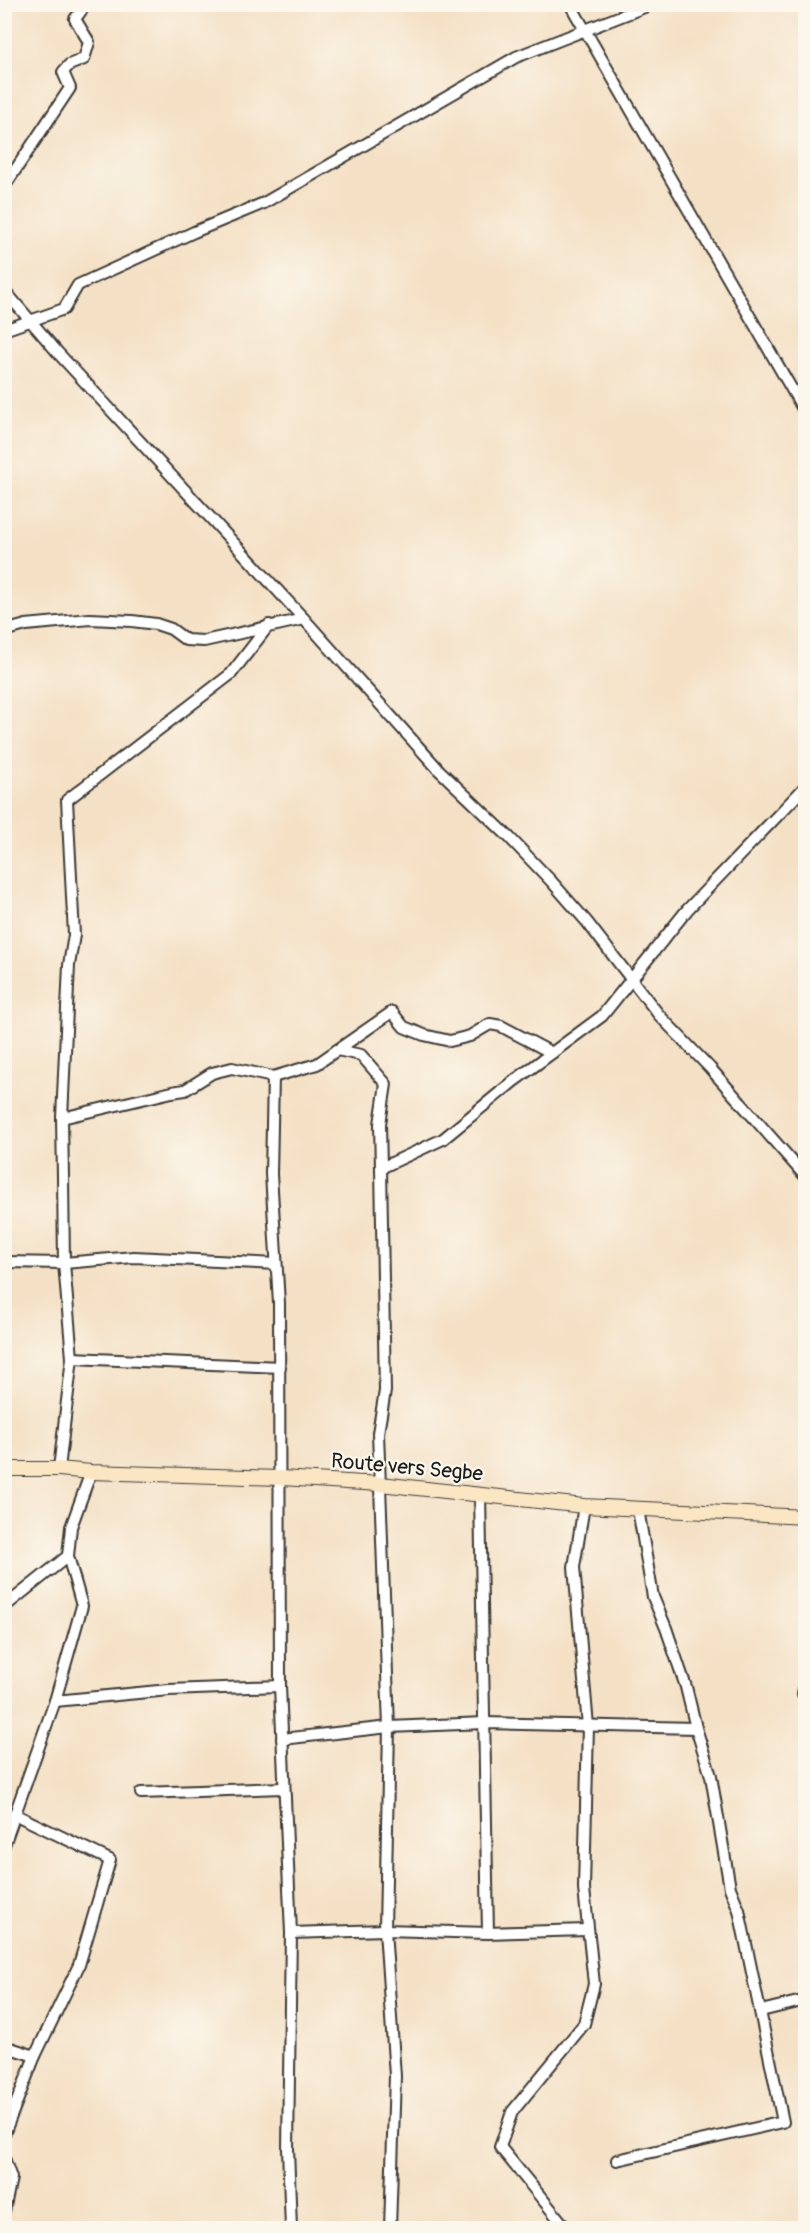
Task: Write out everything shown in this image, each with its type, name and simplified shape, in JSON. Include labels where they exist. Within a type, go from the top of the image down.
[{"type":"main road","name":"Route vers Segbe","points":[[4,1469],[281,1478],[480,1494],[585,1506],[806,1517]]},
{"type":"street","points":[[4,187],[70,88],[63,72],[69,64],[84,59],[89,42],[75,19],[86,4]]},
{"type":"street","points":[[570,4],[806,414]]},
{"type":"street","points":[[4,330],[64,309],[78,285],[264,203],[516,57],[651,4]]},
{"type":"street","points":[[4,290],[58,354],[304,619],[439,770],[552,882],[587,922],[659,1015],[710,1068],[806,1177]]},
{"type":"street","points":[[4,631],[26,625],[90,619],[132,621],[156,624],[171,629],[186,640],[204,641],[304,619]]},
{"type":"street","points":[[59,1469],[72,1358],[64,1263],[62,1118],[69,965],[74,935],[67,800],[231,674],[269,625]]},
{"type":"street","points":[[381,1168],[443,1139],[602,1016],[687,910],[806,786]]},
{"type":"street","points":[[62,1118],[185,1090],[212,1073],[232,1068],[273,1077],[317,1064],[392,1012],[404,1027],[424,1035],[450,1041],[470,1036],[490,1024],[501,1026],[552,1053]]},
{"type":"street","points":[[337,1050],[361,1055],[386,1084],[380,1124],[385,1391],[378,1433],[389,1727],[385,1930],[395,2076],[390,2229]]},
{"type":"street","points":[[273,1077],[271,1174],[279,1303],[280,1367],[280,1686],[291,1933],[288,2149],[291,2229]]},
{"type":"street","points":[[4,1262],[64,1263],[134,1257],[276,1264]]},
{"type":"street","points":[[72,1358],[280,1367]]},
{"type":"street","points":[[4,1845],[55,1701],[82,1606],[68,1556],[70,1527],[91,1472]]},
{"type":"street","points":[[480,1494],[488,1933]]},
{"type":"street","points":[[566,2229],[500,2147],[512,2112],[584,2024],[594,1984],[584,1889],[588,1726],[574,1567],[585,1506]]},
{"type":"street","points":[[617,2160],[783,2122],[739,1910],[730,1888],[711,1776],[683,1677],[653,1597],[638,1509]]},
{"type":"street","points":[[4,1607],[68,1556]]},
{"type":"street","points":[[803,1694],[806,1679]]},
{"type":"street","points":[[55,1701],[169,1690],[280,1686]]},
{"type":"street","points":[[282,1739],[389,1727],[485,1723],[696,1728]]},
{"type":"street","points":[[141,1793],[284,1788]]},
{"type":"street","points":[[4,2134],[35,2056],[78,1965],[110,1860],[14,1814]]},
{"type":"street","points":[[291,1933],[385,1930],[488,1933],[587,1930]]},
{"type":"street","points":[[761,2011],[806,2000]]},
{"type":"street","points":[[4,2046],[35,2056]]},
{"type":"street","points":[[4,2158],[11,2178],[4,2211]]}]
